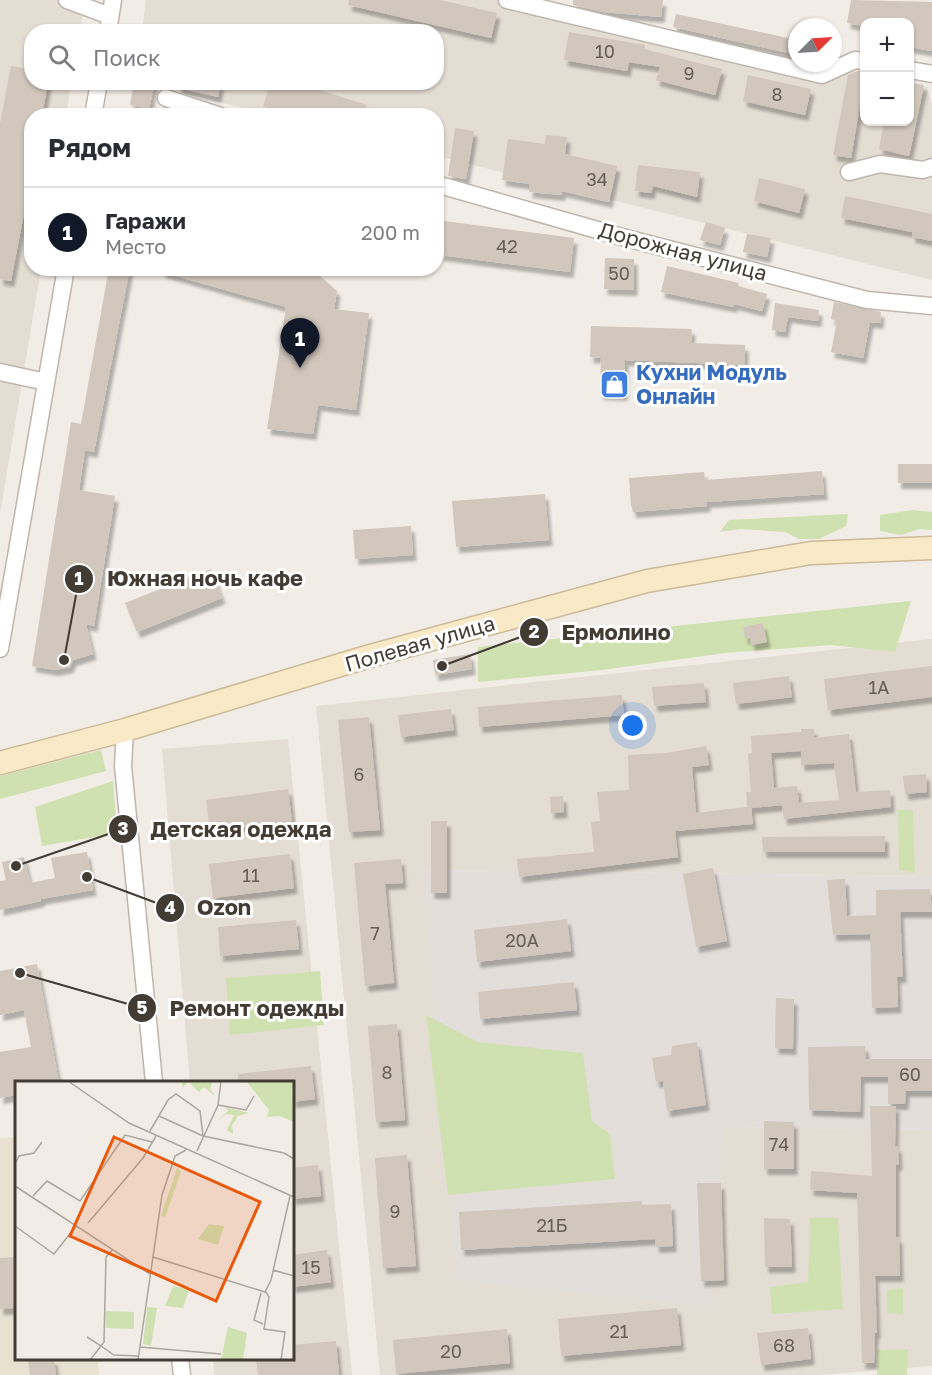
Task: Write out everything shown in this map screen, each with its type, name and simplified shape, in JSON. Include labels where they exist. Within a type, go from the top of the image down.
[{"type":"main road","name":"Полевая улица","points":[[0,763],[125,730],[370,656],[647,581],[812,553],[932,548]]},
{"type":"street","points":[[67,0],[110,16]]},
{"type":"street","points":[[507,0],[822,75],[855,60],[860,61]]},
{"type":"street","points":[[914,71],[932,74]]},
{"type":"street","points":[[94,108],[98,90]]},
{"type":"street","points":[[166,98],[197,108]]},
{"type":"street","points":[[849,172],[880,164],[923,170],[932,167]]},
{"type":"street","name":"Дорожная улица","points":[[444,186],[622,237],[867,300],[932,306]]},
{"type":"street","points":[[0,649],[65,276]]},
{"type":"street","points":[[0,372],[46,382]]},
{"type":"street","points":[[125,730],[123,766],[154,1081]]},
{"type":"street","points":[[180,1360],[182,1375]]},
{"type":"shaded area","points":[[0,0],[85,0],[81,24],[24,24],[24,90],[70,90],[67,108],[24,108],[24,276],[40,276],[0,514]]},
{"type":"shaded area","points":[[146,0],[525,0],[788,57],[788,72],[842,72],[842,69],[860,73],[860,126],[914,126],[914,84],[927,87],[932,105],[932,280],[444,158],[444,108],[244,108],[170,90],[444,90],[444,24],[143,24]]},
{"type":"shaded area","points":[[932,639],[932,876],[422,870],[723,1127],[932,1130],[932,1366],[819,1375],[380,1375],[316,706]]},
{"type":"shaded area","points":[[288,739],[352,1375],[214,1375],[213,1360],[294,1360],[294,1081],[190,1081],[162,749]]},
{"type":"shaded area","points":[[422,870],[932,876],[932,1130],[724,1127],[710,1307],[457,1281]]},
{"type":"shaded area","points":[[15,1137],[15,1360],[98,1360],[99,1375],[0,1375],[0,1138]]},
{"type":"green space","points":[[913,510],[932,512],[932,530],[920,529],[901,535],[880,531],[880,515]]},
{"type":"green space","points":[[848,514],[846,526],[819,539],[799,539],[785,532],[740,529],[720,532],[729,520]]},
{"type":"green space","points":[[911,601],[895,652],[831,645],[725,653],[602,670],[478,682],[478,647]]},
{"type":"green space","points":[[101,750],[106,771],[0,799],[0,776]]},
{"type":"green space","points":[[113,781],[117,833],[42,846],[35,807]]},
{"type":"green space","points":[[898,810],[913,810],[915,873],[899,870]]},
{"type":"green space","points":[[320,971],[324,1025],[230,1035],[226,978]]},
{"type":"green space","points":[[426,1015],[478,1042],[583,1053],[592,1121],[610,1134],[615,1179],[448,1195]]},
{"type":"green space","points":[[810,1218],[838,1218],[843,1309],[772,1314],[770,1287],[808,1282]]},
{"type":"green space","points":[[903,1288],[903,1314],[887,1313],[887,1290]]},
{"type":"green space","points":[[908,1349],[907,1375],[877,1375],[877,1350]]},
{"type":"building","points":[[349,0],[440,0],[497,13],[491,38],[444,27],[444,24],[430,24],[348,5]]},
{"type":"building","points":[[573,0],[663,0],[661,17],[603,12],[573,5]]},
{"type":"building","points":[[851,0],[932,2],[932,51],[914,48],[914,18],[860,18],[860,25],[847,23]]},
{"type":"building","points":[[676,14],[788,38],[788,53],[673,27]]},
{"type":"building","points":[[569,32],[645,45],[644,49],[722,69],[715,95],[656,80],[660,67],[629,62],[627,71],[564,60]]},
{"type":"building","points":[[11,66],[24,68],[24,90],[47,90],[43,108],[24,108],[24,214],[11,281],[0,279],[0,123]]},
{"type":"building","points":[[860,71],[860,105],[851,158],[833,155],[848,75]]},
{"type":"building","points":[[748,75],[811,89],[805,115],[743,101]]},
{"type":"building","points":[[914,83],[924,85],[909,156],[879,149],[883,126],[914,126]]},
{"type":"building","points":[[133,90],[153,90],[149,108],[130,105]]},
{"type":"building","points":[[187,90],[219,90],[218,97]]},
{"type":"building","points":[[268,90],[319,90],[367,105],[366,108],[269,108],[263,106]]},
{"type":"building","points":[[455,128],[474,131],[466,179],[448,176]]},
{"type":"building","points":[[546,135],[567,137],[565,154],[617,166],[609,202],[562,191],[562,195],[529,192],[530,184],[502,180],[508,139],[545,144]]},
{"type":"building","points":[[638,165],[700,172],[697,197],[653,186],[651,193],[635,191]]},
{"type":"building","points":[[759,178],[805,189],[799,213],[754,201]]},
{"type":"building","points":[[845,196],[932,214],[932,241],[912,237],[912,232],[841,218]]},
{"type":"building","points":[[444,221],[574,238],[570,272],[444,256]]},
{"type":"building","points":[[706,222],[725,228],[720,245],[700,240]]},
{"type":"building","points":[[747,234],[771,238],[767,257],[743,252]]},
{"type":"building","points":[[605,258],[634,259],[634,290],[604,289]]},
{"type":"building","points":[[667,266],[739,283],[738,286],[767,294],[762,311],[661,292]]},
{"type":"building","points":[[108,276],[128,276],[94,452],[85,450],[79,490],[115,496],[94,626],[86,624],[93,654],[73,660],[70,667],[55,670],[32,666],[71,422],[81,424]]},
{"type":"building","points":[[176,276],[320,276],[337,291],[334,309],[369,313],[356,410],[318,405],[313,434],[267,429],[286,307]]},
{"type":"building","points":[[834,302],[881,312],[880,323],[870,322],[863,358],[831,352],[837,321],[831,319]]},
{"type":"building","points":[[775,303],[819,310],[818,321],[788,317],[785,332],[772,330]]},
{"type":"building","points":[[591,326],[692,329],[691,343],[745,345],[745,365],[625,360],[624,395],[600,394],[601,358],[590,357]]},
{"type":"building","points":[[898,464],[932,464],[932,483],[898,483]]},
{"type":"building","points":[[822,471],[824,494],[707,502],[707,506],[633,512],[631,505],[629,478],[704,472],[705,480]]},
{"type":"building","points":[[545,494],[549,540],[456,547],[452,501]]},
{"type":"building","points":[[411,526],[413,555],[355,559],[353,530]]},
{"type":"building","points":[[211,569],[222,598],[137,632],[125,603]]},
{"type":"building","points":[[763,623],[767,642],[751,645],[750,638],[745,639],[743,627]]},
{"type":"building","points":[[470,654],[472,669],[435,675],[433,660]]},
{"type":"building","points":[[932,666],[932,697],[828,710],[824,679]]},
{"type":"building","points":[[789,676],[792,697],[736,704],[733,683]]},
{"type":"building","points":[[704,683],[706,702],[654,706],[652,687]]},
{"type":"building","points":[[622,695],[624,715],[479,727],[478,707]]},
{"type":"building","points":[[451,709],[454,730],[401,737],[398,715]]},
{"type":"building","points":[[369,717],[380,830],[349,832],[338,720]]},
{"type":"building","points":[[801,729],[814,729],[814,738],[849,734],[856,792],[890,790],[891,807],[784,819],[782,805],[751,808],[753,824],[675,831],[678,857],[519,877],[517,859],[594,852],[591,822],[600,821],[597,792],[629,790],[628,755],[666,753],[706,746],[709,765],[692,767],[696,813],[747,807],[746,792],[751,792],[748,754],[752,753],[751,736],[801,732]],"holes":[[[801,751],[801,765],[834,763],[839,800],[799,803],[797,786],[774,788],[771,753]]]},
{"type":"building","points":[[926,774],[927,792],[905,794],[903,776]]},
{"type":"building","points":[[288,789],[292,821],[210,831],[206,800]]},
{"type":"building","points":[[563,796],[564,812],[551,813],[550,797]]},
{"type":"building","points":[[431,821],[447,821],[447,893],[431,893]]},
{"type":"building","points":[[885,836],[885,852],[763,852],[762,837]]},
{"type":"building","points":[[87,852],[93,890],[41,899],[41,901],[0,910],[0,881],[6,880],[2,862],[24,857],[30,883],[55,878],[51,858]]},
{"type":"building","points":[[290,854],[294,888],[213,898],[209,864]]},
{"type":"building","points":[[401,859],[403,883],[385,884],[394,983],[365,986],[354,863]]},
{"type":"building","points":[[713,868],[727,941],[696,947],[683,874]]},
{"type":"building","points":[[845,879],[847,916],[876,915],[876,890],[930,889],[932,912],[900,912],[903,977],[897,977],[898,1007],[872,1008],[870,934],[833,935],[827,880]]},
{"type":"building","points":[[567,919],[571,951],[477,962],[474,930]]},
{"type":"building","points":[[296,920],[299,949],[220,956],[218,927]]},
{"type":"building","points":[[37,964],[59,1081],[15,1081],[15,1095],[0,1098],[0,1052],[31,1047],[24,1010],[0,1015],[0,971]]},
{"type":"building","points":[[574,982],[577,1010],[480,1019],[478,992]]},
{"type":"building","points":[[776,998],[794,999],[793,1049],[775,1048]]},
{"type":"building","points":[[397,1024],[405,1120],[376,1122],[368,1026]]},
{"type":"building","points":[[697,1042],[706,1105],[667,1111],[663,1081],[656,1082],[652,1058],[671,1055],[672,1046]]},
{"type":"building","points":[[865,1046],[866,1059],[932,1059],[932,1091],[906,1091],[905,1104],[888,1104],[888,1077],[861,1077],[860,1112],[809,1110],[808,1047]]},
{"type":"building","points":[[311,1066],[315,1099],[294,1102],[294,1081],[238,1081],[238,1074]]},
{"type":"building","points":[[870,1106],[896,1106],[895,1147],[898,1146],[899,1165],[896,1165],[896,1237],[899,1237],[900,1276],[875,1276],[877,1333],[875,1333],[874,1363],[862,1363],[857,1193],[810,1190],[811,1171],[872,1176]]},
{"type":"building","points":[[764,1121],[794,1122],[794,1169],[764,1169]]},
{"type":"building","points":[[407,1155],[416,1266],[383,1268],[375,1158]]},
{"type":"building","points":[[318,1165],[321,1196],[294,1199],[294,1168]]},
{"type":"building","points":[[697,1183],[721,1183],[724,1280],[701,1281]]},
{"type":"building","points":[[642,1201],[642,1205],[671,1204],[673,1246],[656,1247],[655,1239],[461,1250],[459,1212]]},
{"type":"building","points":[[764,1218],[790,1219],[792,1267],[765,1267]]},
{"type":"building","points":[[327,1250],[331,1282],[294,1287],[294,1255]]},
{"type":"building","points":[[15,1257],[15,1308],[0,1309],[0,1258]]},
{"type":"building","points":[[677,1308],[681,1345],[561,1356],[558,1319]]},
{"type":"building","points":[[808,1328],[811,1359],[761,1365],[757,1333]]},
{"type":"building","points":[[507,1329],[510,1363],[396,1374],[393,1340]]},
{"type":"building","points":[[336,1341],[339,1375],[258,1375],[256,1360],[294,1360],[294,1345]]},
{"type":"building","points":[[28,1360],[54,1360],[56,1375],[30,1375]]},
{"type":"place","name":"Гаражи","points":[[300,368]]},
{"type":"place","name":"Кухни Модуль Онлайн","points":[[615,385]]},
{"type":"place","name":"Южная ночь кафе","points":[[64,660]]},
{"type":"place","name":"Ермолино","points":[[442,666]]},
{"type":"place","name":"Детская одежда","points":[[16,866]]},
{"type":"place","name":"Ozon","points":[[87,877]]},
{"type":"place","name":"Ремонт одежды","points":[[20,973]]}]
